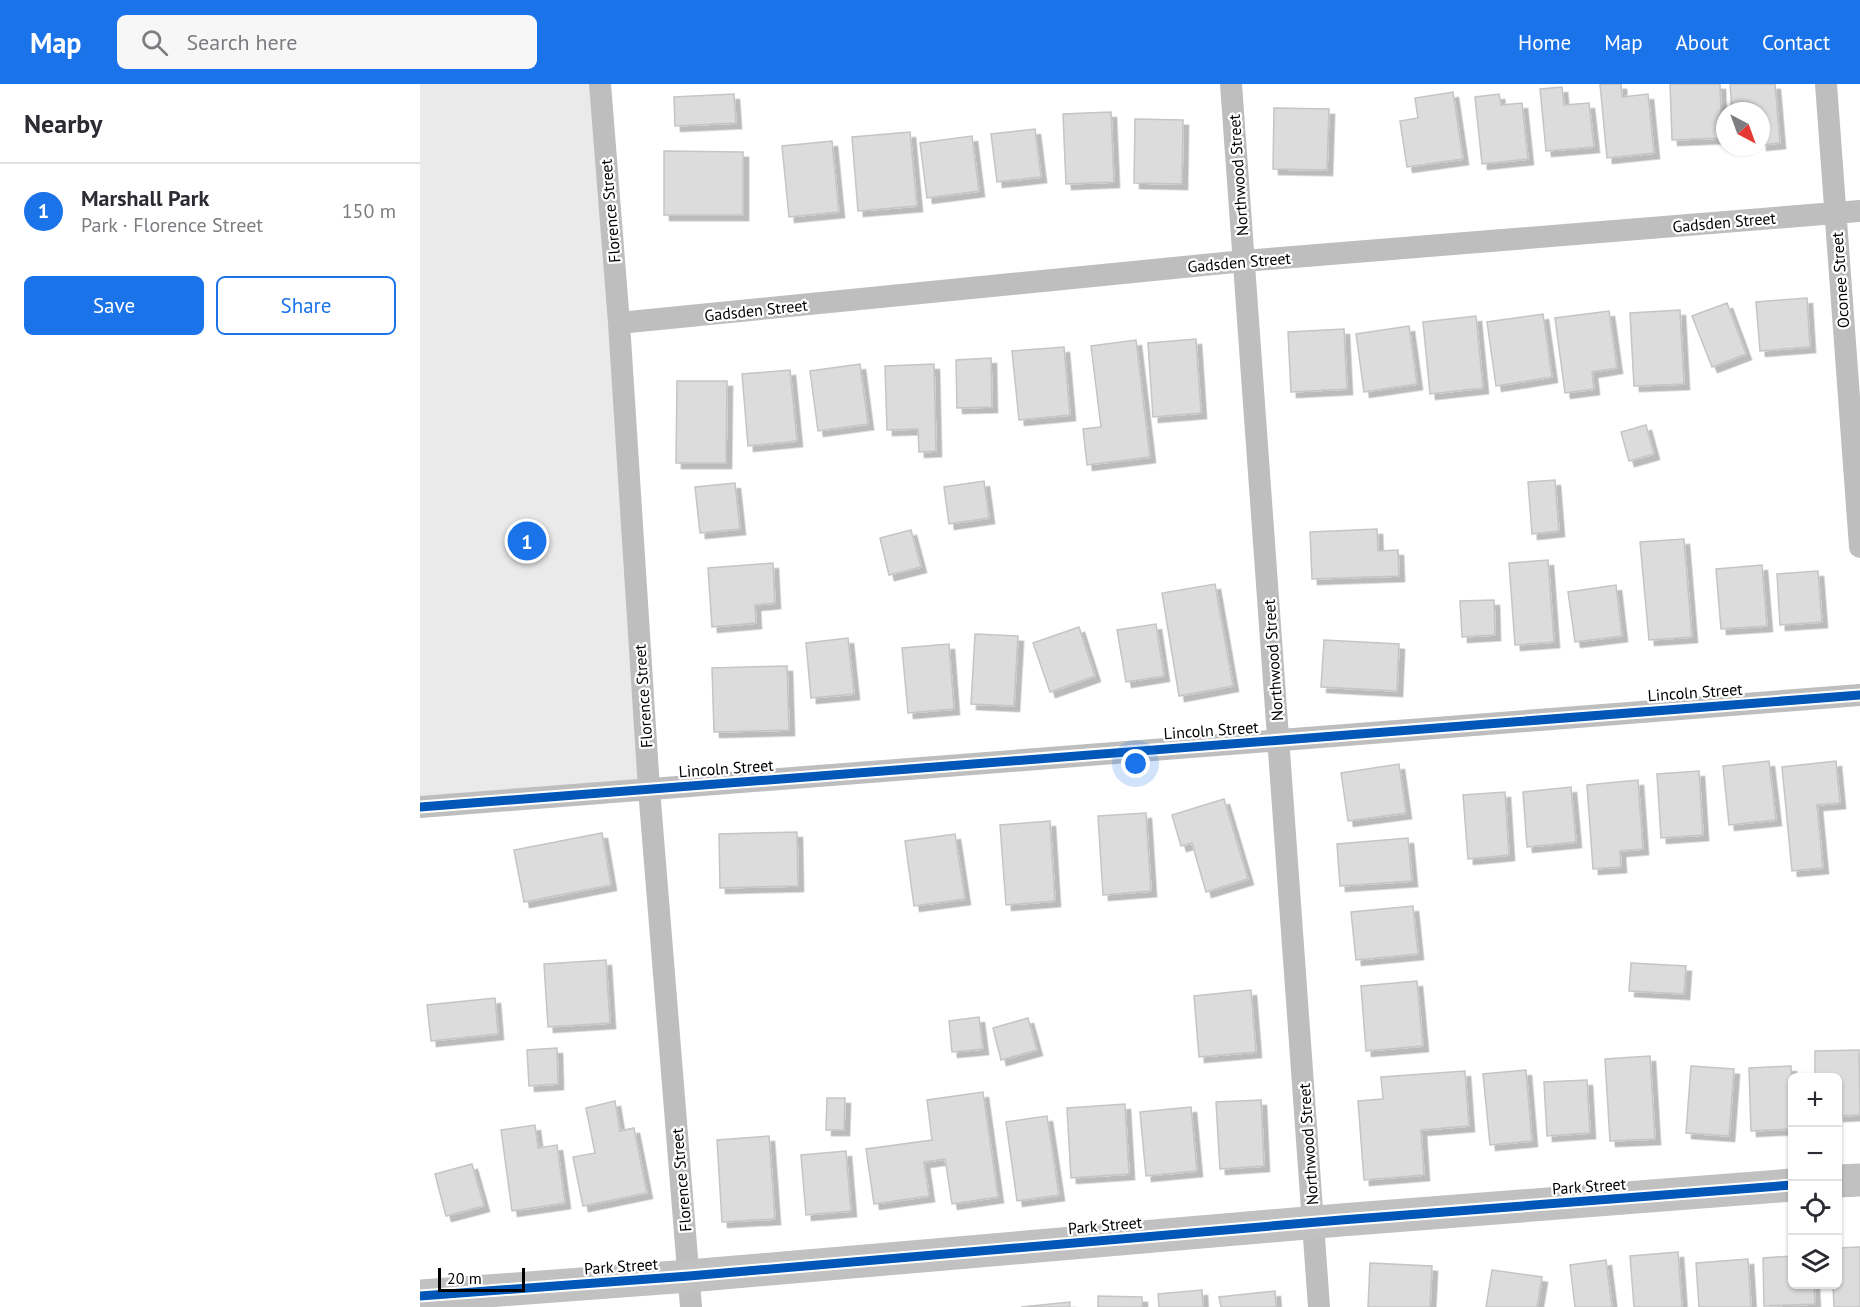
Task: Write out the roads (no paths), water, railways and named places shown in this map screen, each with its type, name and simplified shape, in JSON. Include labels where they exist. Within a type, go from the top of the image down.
[{"type":"street","name":"Florence Street","points":[[600,84],[619,323],[649,789],[690,1292]]},
{"type":"street","name":"Northwood Street","points":[[1231,84],[1318,1307]]},
{"type":"street","name":"Oconee Street","points":[[1826,84],[1860,547]]},
{"type":"street","name":"Gadsden Street","points":[[619,323],[1244,261],[1860,211]]},
{"type":"street","name":"Lincoln Street","points":[[420,807],[1860,695]]},
{"type":"street","points":[[1842,1181],[1860,1180]]},
{"type":"street","name":"Park Street","points":[[420,1296],[690,1292],[1313,1222],[1788,1185]]},
{"type":"place","name":"Marshall Park","points":[[527,541]]}]
